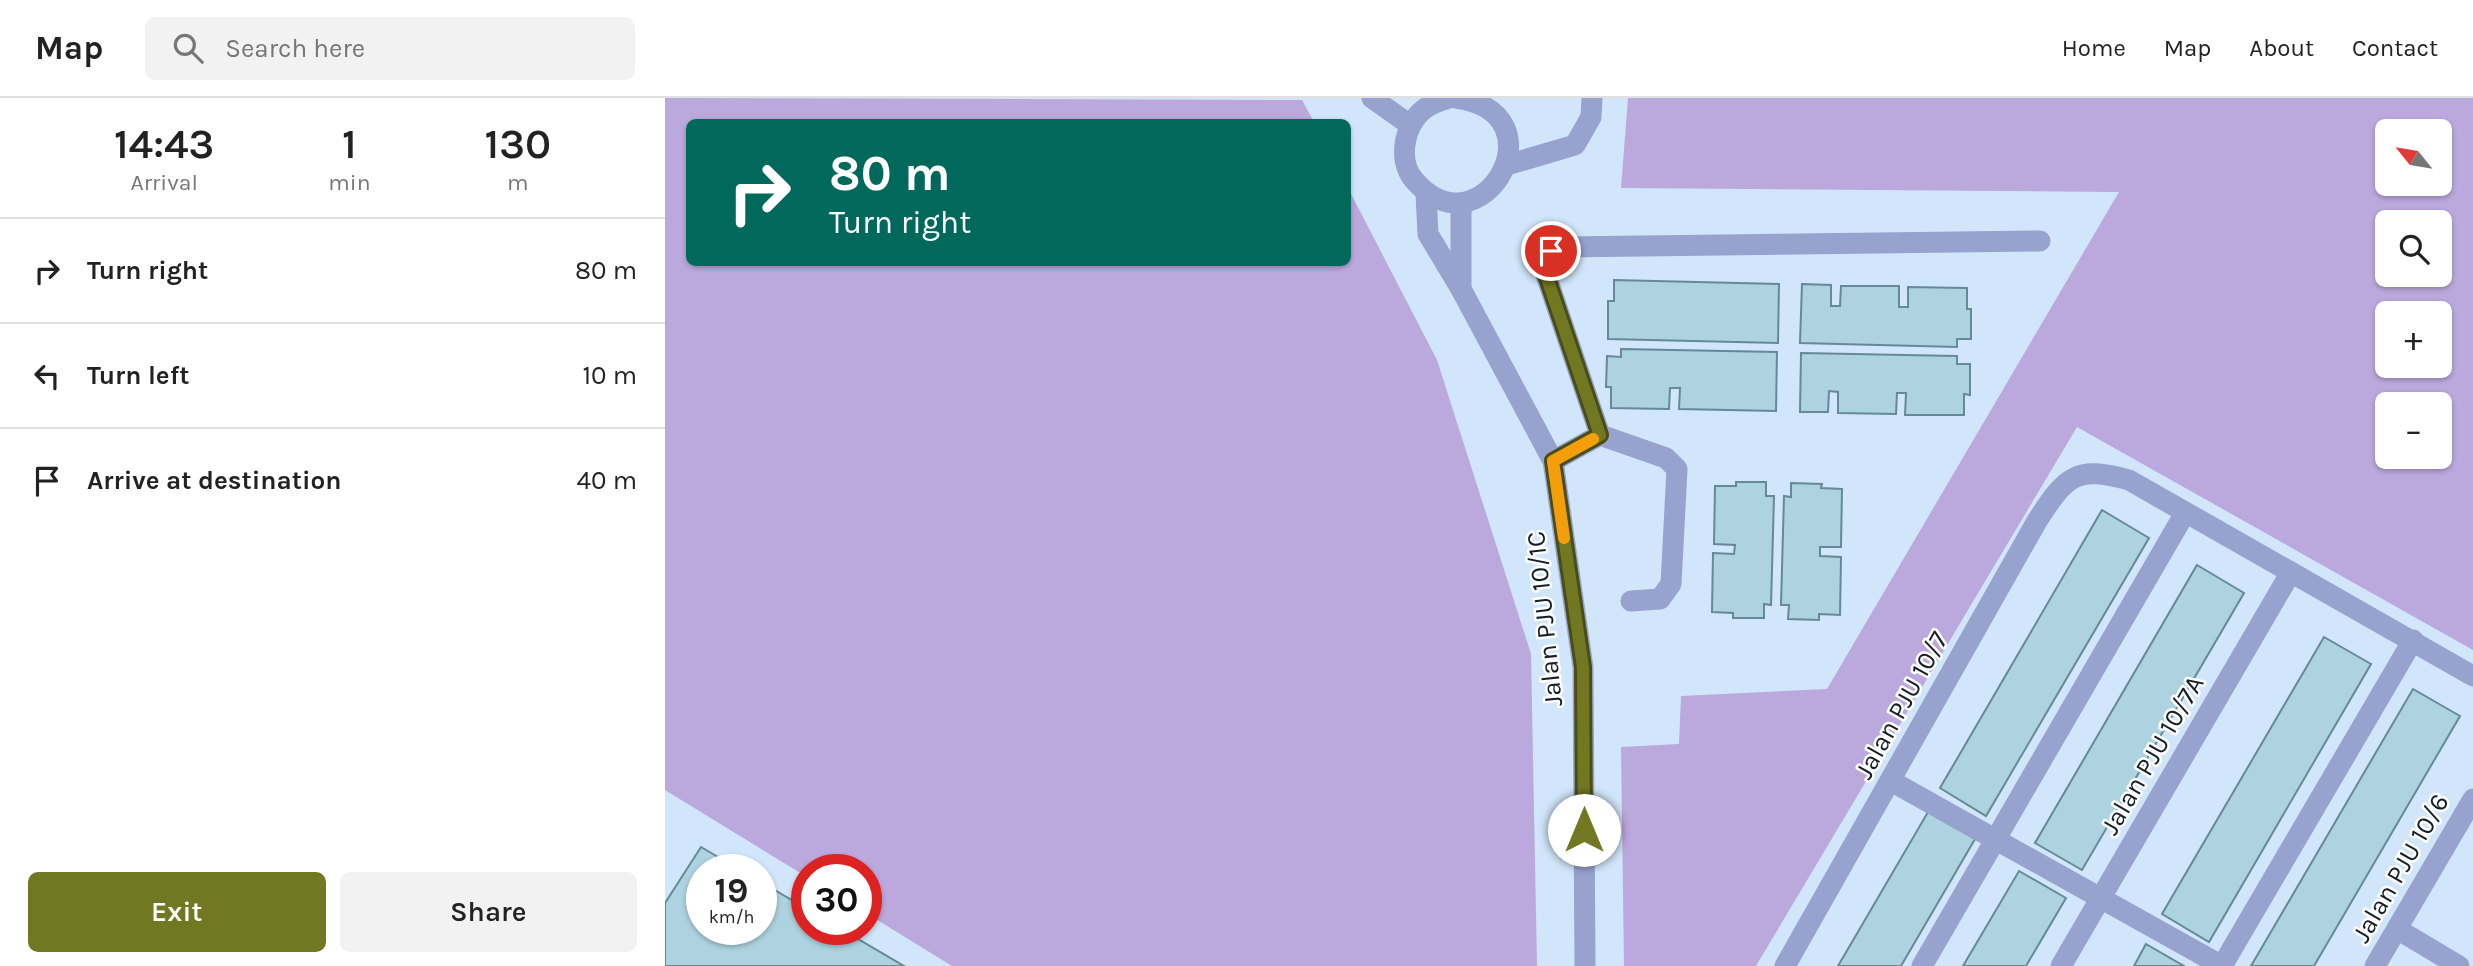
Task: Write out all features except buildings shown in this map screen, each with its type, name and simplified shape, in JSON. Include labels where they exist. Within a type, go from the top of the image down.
[{"type":"street","points":[[1372,98],[1410,125]]},
{"type":"street","points":[[1449,98],[1427,106],[1410,125],[1404,150],[1409,175],[1426,194],[1461,203],[1490,191],[1507,165],[1509,139],[1497,116],[1470,99]]},
{"type":"street","points":[[1507,165],[1575,145],[1591,117],[1592,98]]},
{"type":"street","name":"Jalan PJU 10/1C","points":[[1426,194],[1427,234],[1461,289],[1553,461],[1583,667],[1585,966]]},
{"type":"street","name":"Jalan PJU 10/1C","points":[[1461,203],[1461,289]]},
{"type":"street","points":[[1600,435],[1545,272],[1545,261],[1551,251],[1563,247],[2041,241]]},
{"type":"street","points":[[1553,461],[1600,435],[1666,458],[1677,469],[1671,584],[1660,599],[1631,601]]},
{"type":"street","name":"Jalan PJU 10/7","points":[[1785,966],[2055,493],[2073,477],[2101,472],[2129,480],[2185,513]]},
{"type":"street","points":[[1922,966],[2185,513],[2473,676]]},
{"type":"street","name":"Jalan PJU 10/7A","points":[[2061,966],[2291,572]]},
{"type":"street","points":[[1891,781],[2222,966],[2413,640]]},
{"type":"street","name":"Jalan PJU 10/6","points":[[2375,966],[2473,799]]},
{"type":"street","points":[[2397,929],[2459,966]]},
{"type":"shaded area","points":[[665,98],[1302,100],[1312,119],[686,119],[686,266],[1351,266],[1351,194],[1437,360],[1531,654],[1537,966],[952,966],[882,923],[882,854],[791,854],[791,867],[777,859],[777,854],[769,854],[665,790]]},
{"type":"shaded area","points":[[1628,98],[2473,98],[2473,650],[2077,427],[1756,966],[1624,966],[1621,747],[1679,744],[1681,696],[1827,689],[2119,192],[1621,188]]},
{"type":"slow traffic","points":[[1564,538],[1553,461],[1593,439]]},
{"type":"route","points":[[1551,251],[1545,261],[1545,272],[1600,435],[1553,461],[1583,667],[1584,830]]}]
